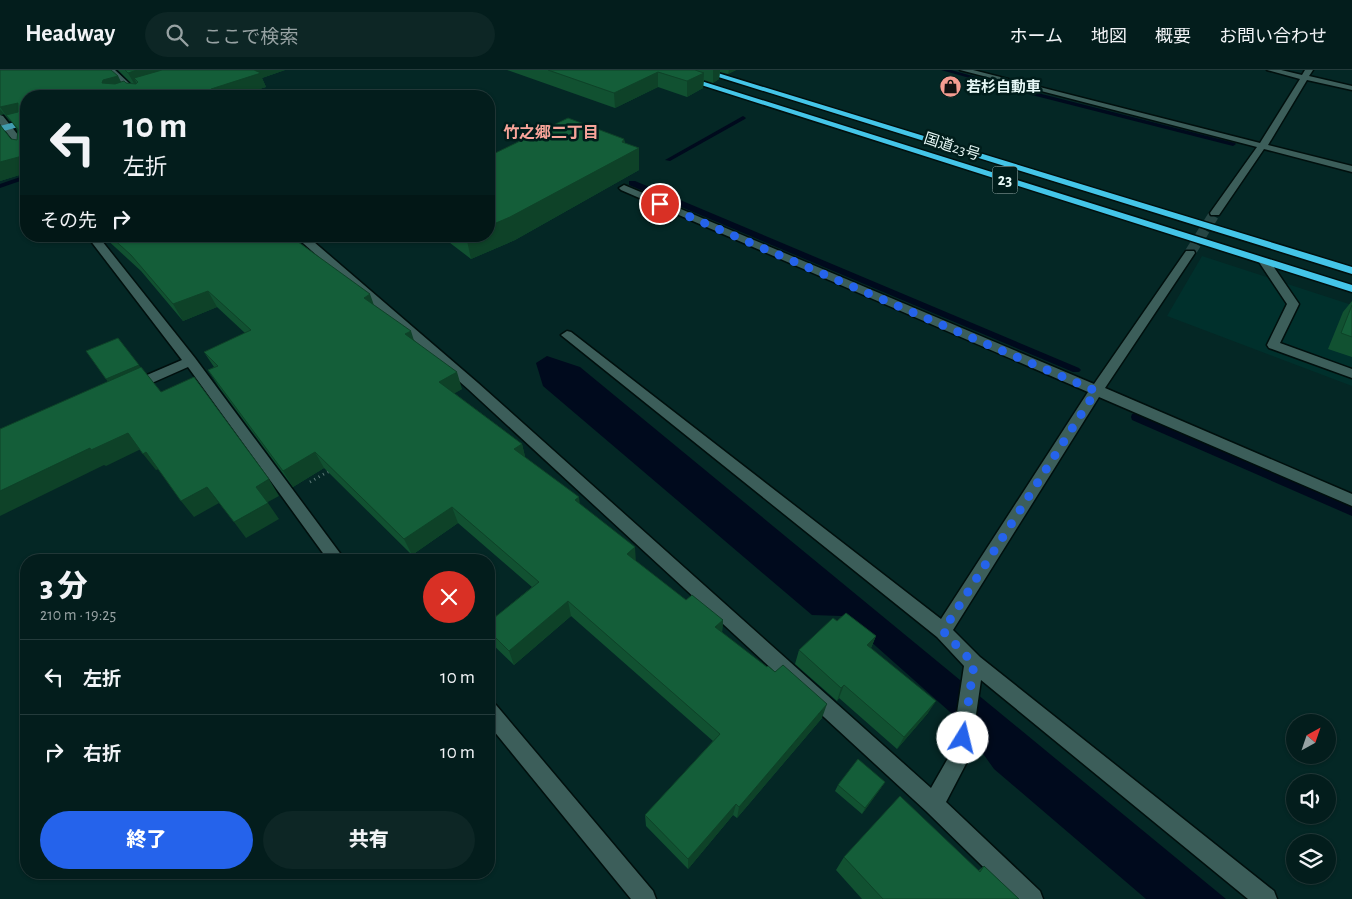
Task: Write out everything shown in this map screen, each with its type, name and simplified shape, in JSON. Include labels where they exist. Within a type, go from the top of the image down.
[{"type":"highway","name":"国道23号","points":[[658,70],[1352,289]]},
{"type":"highway","name":"国道23号","points":[[700,70],[1352,271]]},
{"type":"main road","points":[[4,128],[20,124]]},
{"type":"street","points":[[110,70],[135,90]]},
{"type":"street","points":[[964,70],[1352,168]]},
{"type":"street","points":[[1271,70],[1307,74],[1352,88]]},
{"type":"street","points":[[1215,213],[1263,145],[1307,74]]},
{"type":"street","points":[[0,118],[4,128],[20,145]]},
{"type":"street","points":[[624,188],[1352,500]]},
{"type":"street","points":[[97,242],[190,361],[332,554]]},
{"type":"street","points":[[307,242],[473,386],[933,804],[1032,899]]},
{"type":"street","points":[[943,631],[1096,391],[1190,253]]},
{"type":"street","points":[[1265,262],[1292,304],[1273,345],[1352,374]]},
{"type":"street","points":[[566,335],[943,631],[973,673],[1266,899]]},
{"type":"street","points":[[118,393],[190,361]]},
{"type":"street","points":[[933,804],[960,756],[973,673]]},
{"type":"street","points":[[495,718],[645,899]]},
{"type":"path","points":[[288,495],[339,465]]},
{"type":"shaded area","points":[[1202,256],[1352,305],[1352,386],[1167,316]]},
{"type":"water","points":[[547,356],[580,367],[1226,899],[1146,899],[994,769],[959,720],[842,616],[812,615],[543,386],[536,363]]},
{"type":"building","points":[[0,70],[111,70],[118,76],[103,80],[102,83],[115,84],[124,81],[136,84],[138,82],[134,78],[162,70],[254,70],[261,73],[211,89],[212,90],[20,90],[20,157],[0,162],[0,125],[11,139],[17,140],[18,129],[6,115],[18,112],[18,103],[0,107]]},
{"type":"building","points":[[125,70],[137,70],[128,73]]},
{"type":"building","points":[[548,70],[695,70],[704,73],[687,81],[658,72],[614,93]]},
{"type":"building","points":[[568,118],[624,139],[622,142],[639,148],[495,223],[495,153]]},
{"type":"building","points":[[117,242],[298,242],[370,294],[364,298],[411,331],[405,334],[457,372],[439,382],[522,444],[514,449],[579,497],[575,500],[635,547],[627,554],[686,600],[692,595],[723,620],[715,627],[767,667],[775,672],[783,665],[827,704],[739,807],[736,804],[688,859],[645,815],[720,734],[568,601],[509,651],[495,637],[495,617],[539,582],[452,507],[404,539],[315,452],[283,471],[208,370],[218,366],[204,352],[251,330],[208,291],[173,304],[131,255]]},
{"type":"building","points":[[1352,305],[1352,337],[1341,333]]},
{"type":"building","points":[[118,338],[139,365],[106,379],[86,351]]},
{"type":"building","points":[[141,367],[161,392],[194,377],[269,479],[256,487],[268,503],[234,522],[207,487],[181,501],[146,452],[143,454],[128,433],[91,450],[90,448],[0,491],[0,429]]},
{"type":"building","points":[[846,613],[876,636],[867,645],[936,701],[904,737],[844,685],[841,688],[799,650],[833,618],[837,621]]},
{"type":"building","points":[[858,759],[885,782],[865,808],[838,785]]},
{"type":"building","points":[[900,796],[980,872],[984,866],[1019,899],[883,899],[844,857]]},
{"type":"waterway","points":[[944,70],[991,82]]},
{"type":"waterway","points":[[1018,90],[1233,144]]},
{"type":"waterway","points":[[668,160],[743,118]]},
{"type":"waterway","points":[[0,186],[20,179]]},
{"type":"waterway","points":[[632,183],[1076,370]]},
{"type":"waterway","points":[[1136,417],[1352,511]]},
{"type":"tunnel","points":[[1190,253],[1215,213]]},
{"type":"place","name":"若杉自動車","points":[[950,87]]},
{"type":"district","name":"竹之郷二丁目","points":[[551,133]]},
{"type":"route","points":[[660,204],[1096,391],[943,631],[974,664],[963,738]]}]
